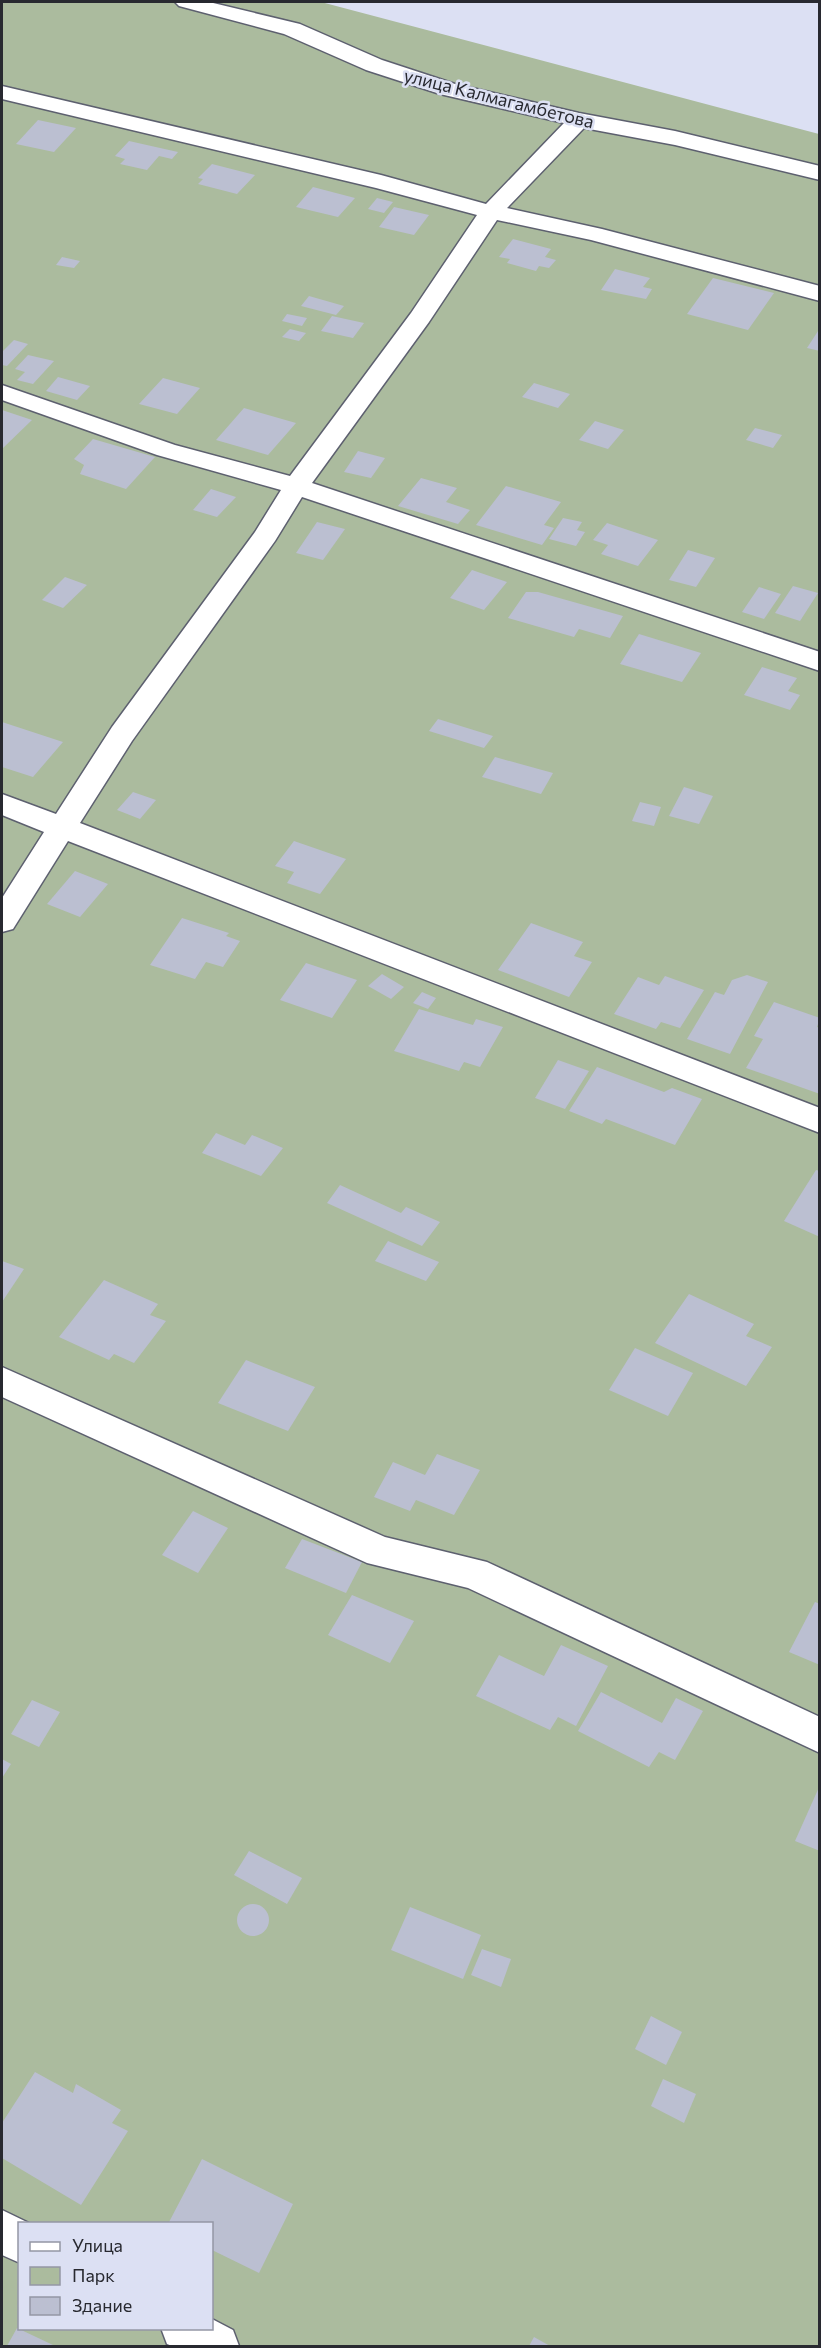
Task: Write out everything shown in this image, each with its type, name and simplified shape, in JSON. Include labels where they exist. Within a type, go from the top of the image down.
[{"type":"street","name":"улица Калмагамбетова","points":[[186,2],[292,29],[374,65],[448,89],[579,120],[675,138],[819,173]]},
{"type":"street","points":[[2,92],[381,182],[491,212],[594,234],[819,294]]},
{"type":"street","points":[[2,921],[122,734],[266,535],[296,486],[420,317],[491,212],[579,120]]},
{"type":"street","points":[[2,392],[166,450],[296,486],[819,662]]},
{"type":"street","points":[[2,804],[819,1121]]},
{"type":"street","points":[[2,1381],[381,1552],[474,1573],[819,1736]]},
{"type":"street","points":[[2,2232],[18,2240]]},
{"type":"street","points":[[187,2330],[217,2346]]},
{"type":"green space","points":[[2,2],[321,2],[819,134],[819,2346],[2,2346]]},
{"type":"building","points":[[38,120],[76,128],[54,152],[16,144]]},
{"type":"building","points":[[129,141],[178,152],[172,159],[159,156],[147,170],[120,164],[125,159],[115,156]]},
{"type":"building","points":[[212,164],[255,175],[237,194],[198,184],[203,179],[198,178]]},
{"type":"building","points":[[313,187],[355,198],[338,217],[296,207]]},
{"type":"building","points":[[377,198],[393,202],[384,213],[368,209]]},
{"type":"building","points":[[394,207],[429,215],[414,235],[379,227]]},
{"type":"building","points":[[513,239],[551,249],[545,257],[556,260],[549,268],[539,266],[536,271],[507,263],[510,259],[499,257]]},
{"type":"building","points":[[62,257],[80,261],[74,268],[56,265]]},
{"type":"building","points":[[615,269],[650,278],[643,287],[652,289],[646,299],[601,290]]},
{"type":"building","points":[[713,278],[774,293],[748,330],[687,314]]},
{"type":"building","points":[[309,296],[344,306],[336,315],[301,306]]},
{"type":"building","points":[[287,314],[307,318],[302,326],[282,321]]},
{"type":"building","points":[[332,316],[364,323],[353,338],[321,331]]},
{"type":"building","points":[[820,328],[820,351],[807,348]]},
{"type":"building","points":[[290,329],[306,333],[299,341],[282,337]]},
{"type":"building","points":[[14,340],[28,344],[7,366],[2,365],[2,352]]},
{"type":"building","points":[[28,355],[54,361],[33,384],[17,380],[25,372],[15,369]]},
{"type":"building","points":[[58,377],[90,386],[77,400],[46,391]]},
{"type":"building","points":[[163,378],[200,388],[177,414],[139,404]]},
{"type":"building","points":[[534,383],[570,394],[558,408],[522,397]]},
{"type":"building","points":[[244,408],[296,423],[268,455],[216,440]]},
{"type":"building","points":[[2,410],[32,420],[2,449]]},
{"type":"building","points":[[595,421],[624,430],[608,449],[579,440]]},
{"type":"building","points":[[755,428],[782,435],[773,448],[746,440]]},
{"type":"building","points":[[93,439],[155,457],[126,489],[80,474],[84,465],[74,459]]},
{"type":"building","points":[[358,451],[385,458],[371,478],[344,472]]},
{"type":"building","points":[[421,478],[457,488],[446,502],[470,510],[458,524],[398,506]]},
{"type":"building","points":[[506,486],[561,502],[544,525],[554,528],[542,545],[476,525]]},
{"type":"building","points":[[211,489],[236,497],[217,517],[193,510]]},
{"type":"building","points":[[563,518],[582,522],[577,530],[585,532],[576,546],[549,539]]},
{"type":"building","points":[[317,522],[345,529],[323,560],[296,553]]},
{"type":"building","points":[[607,523],[658,540],[638,566],[601,554],[608,545],[593,540]]},
{"type":"building","points":[[688,550],[715,558],[696,587],[669,580]]},
{"type":"building","points":[[472,570],[507,582],[484,610],[450,598]]},
{"type":"building","points":[[65,577],[87,585],[63,608],[42,600]]},
{"type":"building","points":[[793,586],[818,593],[800,621],[775,613]]},
{"type":"building","points":[[759,587],[781,594],[764,619],[742,612]]},
{"type":"building","points":[[526,592],[538,592],[623,616],[610,638],[579,629],[574,637],[508,618]]},
{"type":"building","points":[[639,634],[701,653],[682,682],[620,664]]},
{"type":"building","points":[[762,667],[797,678],[788,691],[800,695],[790,710],[744,695]]},
{"type":"building","points":[[438,719],[493,736],[484,748],[429,731]]},
{"type":"building","points":[[2,722],[63,742],[33,777],[2,767]]},
{"type":"building","points":[[495,757],[553,773],[541,794],[482,777]]},
{"type":"building","points":[[684,787],[713,796],[699,824],[669,816]]},
{"type":"building","points":[[133,792],[156,800],[140,819],[117,810]]},
{"type":"building","points":[[640,802],[661,807],[654,826],[632,821]]},
{"type":"building","points":[[294,841],[346,859],[320,894],[287,883],[294,872],[275,866]]},
{"type":"building","points":[[75,871],[108,884],[80,917],[47,904]]},
{"type":"building","points":[[182,918],[229,933],[226,936],[240,941],[223,967],[206,962],[195,979],[150,965]]},
{"type":"building","points":[[531,923],[583,942],[574,956],[592,962],[569,997],[498,970]]},
{"type":"building","points":[[306,963],[357,980],[332,1018],[280,1000]]},
{"type":"building","points":[[382,974],[404,987],[391,999],[368,986]]},
{"type":"building","points":[[747,975],[768,982],[730,1054],[687,1039],[715,992],[724,995],[732,980]]},
{"type":"building","points":[[665,976],[704,990],[680,1028],[661,1022],[656,1029],[614,1014],[638,977],[659,985]]},
{"type":"building","points":[[422,992],[436,998],[428,1009],[413,1003]]},
{"type":"building","points":[[774,1002],[820,1018],[817,1027],[820,1028],[820,1094],[746,1068],[763,1039],[754,1036]]},
{"type":"building","points":[[419,1009],[473,1025],[476,1019],[503,1027],[480,1067],[464,1062],[459,1071],[394,1051]]},
{"type":"building","points":[[558,1060],[589,1071],[565,1109],[535,1098]]},
{"type":"building","points":[[597,1067],[664,1092],[672,1088],[702,1099],[675,1145],[606,1119],[602,1124],[569,1111]]},
{"type":"building","points":[[216,1133],[245,1145],[252,1135],[283,1148],[261,1176],[202,1153]]},
{"type":"building","points":[[816,1170],[820,1171],[820,1237],[784,1221]]},
{"type":"building","points":[[340,1185],[401,1213],[406,1207],[440,1222],[422,1246],[327,1203]]},
{"type":"building","points":[[388,1241],[439,1262],[426,1281],[375,1261]]},
{"type":"building","points":[[2,1261],[24,1269],[2,1302]]},
{"type":"building","points":[[104,1280],[158,1304],[150,1315],[166,1321],[134,1363],[114,1354],[109,1360],[59,1337]]},
{"type":"building","points":[[689,1294],[754,1324],[746,1336],[772,1347],[746,1386],[655,1343]]},
{"type":"building","points":[[635,1348],[693,1373],[668,1416],[609,1390]]},
{"type":"building","points":[[246,1360],[315,1387],[288,1431],[218,1403]]},
{"type":"building","points":[[437,1454],[480,1470],[454,1515],[416,1500],[410,1511],[374,1497],[393,1462],[425,1475]]},
{"type":"building","points":[[193,1511],[228,1528],[198,1573],[162,1555]]},
{"type":"building","points":[[302,1539],[362,1562],[346,1593],[285,1568]]},
{"type":"building","points":[[352,1595],[414,1621],[390,1663],[328,1635]]},
{"type":"building","points":[[815,1602],[820,1604],[820,1665],[789,1652]]},
{"type":"building","points":[[561,1645],[608,1666],[576,1726],[558,1717],[550,1730],[476,1696],[499,1655],[544,1676]]},
{"type":"building","points":[[601,1692],[662,1723],[676,1698],[703,1711],[675,1760],[659,1752],[649,1767],[578,1731]]},
{"type":"building","points":[[32,1700],[60,1712],[39,1747],[11,1734]]},
{"type":"building","points":[[2,1759],[11,1764],[2,1778]]},
{"type":"building","points":[[820,1785],[820,1851],[795,1841]]},
{"type":"building","points":[[249,1851],[302,1878],[287,1904],[234,1875]]},
{"type":"building","points":[[253,1904],[265,1908],[269,1920],[265,1932],[253,1936],[241,1932],[237,1920],[241,1908]]},
{"type":"building","points":[[410,1907],[481,1935],[463,1979],[391,1950]]},
{"type":"building","points":[[482,1949],[511,1959],[501,1987],[471,1975]]},
{"type":"building","points":[[651,2016],[682,2032],[666,2065],[635,2049]]},
{"type":"building","points":[[35,2072],[73,2093],[76,2084],[121,2110],[112,2123],[128,2131],[81,2205],[2,2158],[2,2123]]},
{"type":"building","points":[[663,2079],[696,2094],[684,2123],[651,2106]]},
{"type":"building","points":[[202,2159],[293,2204],[259,2273],[213,2250],[213,2222],[169,2222]]},
{"type":"building","points":[[17,2328],[53,2345],[7,2346]]},
{"type":"building","points":[[534,2337],[550,2346],[529,2346]]}]
